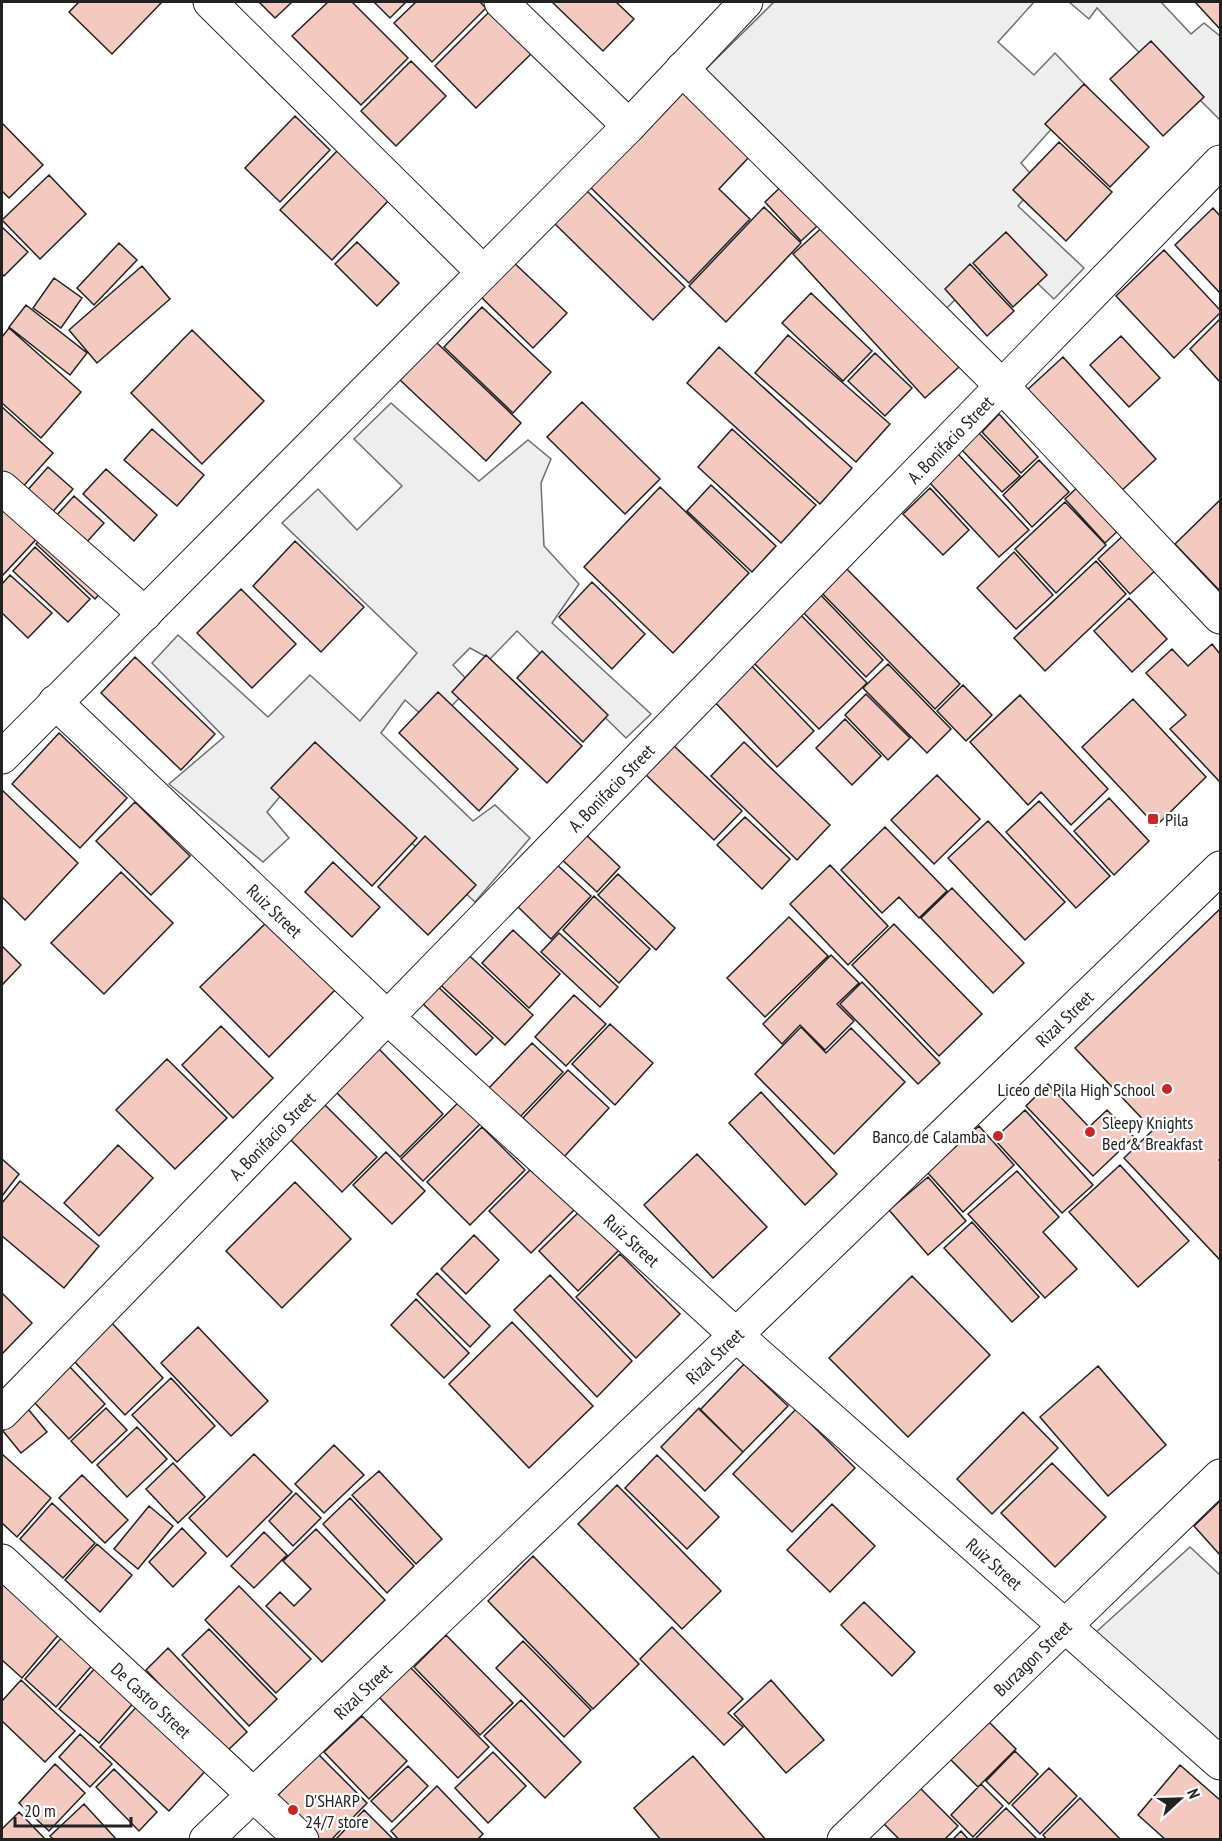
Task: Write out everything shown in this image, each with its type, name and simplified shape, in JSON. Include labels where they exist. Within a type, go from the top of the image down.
[{"type":"street","points":[[210,2],[483,272]]},
{"type":"street","points":[[501,2],[629,126]]},
{"type":"street","points":[[2,757],[629,126],[746,2]]},
{"type":"street","points":[[682,69],[1002,386],[1221,617]]},
{"type":"street","name":"A. Bonifacio Street","points":[[2,1413],[1221,162]]},
{"type":"street","points":[[2,488],[145,614]]},
{"type":"street","name":"Ruiz Street","points":[[55,702],[387,1017],[736,1335],[1221,1763]]},
{"type":"street","name":"Rizal Street","points":[[206,1839],[736,1335],[1221,868]]},
{"type":"street","name":"Burzagon Street","points":[[844,1839],[1221,1476]]},
{"type":"street","name":"De Castro Street","points":[[2,1561],[302,1839]]},
{"type":"shaded area","points":[[774,2],[1034,2],[998,42],[1034,75],[1055,53],[1088,88],[1021,163],[1038,182],[1018,206],[1084,268],[1054,299],[1003,251],[941,314],[703,72]]},
{"type":"shaded area","points":[[1069,2],[1161,2],[1191,34],[1204,23],[1220,36],[1220,120],[1155,55],[1149,63],[1097,8],[1089,19]]},
{"type":"shaded area","points":[[391,403],[479,481],[528,440],[551,459],[541,483],[544,546],[579,584],[552,623],[651,714],[626,738],[517,631],[490,659],[470,648],[453,665],[472,685],[433,725],[405,700],[381,733],[473,821],[495,805],[530,838],[475,902],[316,754],[267,812],[289,838],[263,862],[169,784],[224,737],[152,663],[178,635],[268,717],[310,675],[360,721],[417,653],[282,523],[318,489],[357,530],[402,486],[354,439]]},
{"type":"shaded area","points":[[1190,1547],[1220,1575],[1220,1743],[1095,1633]]},
{"type":"building","points":[[79,2],[162,2],[112,54],[69,12]]},
{"type":"building","points":[[259,2],[292,2],[275,18]]},
{"type":"building","points":[[328,2],[352,2],[408,58],[361,105],[292,36]]},
{"type":"building","points":[[374,2],[406,2],[390,18]]},
{"type":"building","points":[[416,2],[480,2],[486,8],[432,62],[394,23]]},
{"type":"building","points":[[552,2],[616,2],[634,19],[603,51]]},
{"type":"building","points":[[1195,2],[1220,2],[1220,29]]},
{"type":"building","points":[[491,10],[532,53],[476,108],[435,66]]},
{"type":"building","points":[[1151,41],[1204,97],[1163,136],[1110,79]]},
{"type":"building","points":[[411,61],[446,96],[396,146],[361,111]]},
{"type":"building","points":[[1084,84],[1149,147],[1110,187],[1045,124]]},
{"type":"building","points":[[683,89],[751,155],[719,189],[750,219],[689,283],[589,186]]},
{"type":"building","points":[[295,116],[330,150],[280,202],[245,168]]},
{"type":"building","points":[[2,123],[43,165],[9,198],[2,191]]},
{"type":"building","points":[[1059,142],[1112,192],[1066,241],[1013,190]]},
{"type":"building","points":[[338,150],[389,200],[332,260],[280,210]]},
{"type":"building","points":[[49,175],[86,214],[40,259],[2,220]]},
{"type":"building","points":[[792,176],[829,215],[801,241],[765,202]]},
{"type":"building","points":[[586,190],[685,287],[653,320],[554,223]]},
{"type":"building","points":[[764,207],[801,243],[726,322],[689,286]]},
{"type":"building","points":[[1213,208],[1220,216],[1220,293],[1175,245]]},
{"type":"building","points":[[827,223],[959,367],[925,398],[793,254]]},
{"type":"building","points":[[2,227],[28,252],[4,276],[2,274]]},
{"type":"building","points":[[1006,232],[1047,275],[1013,307],[973,263]]},
{"type":"building","points":[[357,242],[399,283],[377,306],[335,264]]},
{"type":"building","points":[[119,243],[137,260],[94,305],[77,288]]},
{"type":"building","points":[[1164,250],[1220,310],[1220,313],[1174,358],[1116,296]]},
{"type":"building","points":[[509,258],[567,313],[533,348],[476,292]]},
{"type":"building","points":[[970,264],[1014,311],[987,336],[945,289]]},
{"type":"building","points":[[142,266],[170,299],[97,363],[69,330]]},
{"type":"building","points":[[54,278],[82,298],[61,328],[33,308]]},
{"type":"building","points":[[811,293],[872,351],[843,381],[782,323]]},
{"type":"building","points":[[26,305],[87,353],[70,375],[9,327]]},
{"type":"building","points":[[482,307],[551,372],[513,413],[444,347]]},
{"type":"building","points":[[1220,319],[1220,382],[1190,349]]},
{"type":"building","points":[[9,328],[81,392],[41,438],[2,403],[2,337]]},
{"type":"building","points":[[192,330],[264,401],[202,464],[131,393]]},
{"type":"building","points":[[788,335],[890,424],[856,462],[755,373]]},
{"type":"building","points":[[1121,336],[1160,378],[1129,407],[1090,365]]},
{"type":"building","points":[[436,342],[521,423],[486,461],[400,380]]},
{"type":"building","points":[[719,347],[852,468],[820,504],[687,383]]},
{"type":"building","points":[[875,353],[912,388],[885,416],[848,381]]},
{"type":"building","points":[[1063,357],[1156,459],[1119,493],[1026,391]]},
{"type":"building","points":[[582,402],[660,479],[625,514],[547,437]]},
{"type":"building","points":[[2,407],[53,453],[19,491],[2,475]]},
{"type":"building","points":[[999,414],[1038,457],[1021,473],[982,432]]},
{"type":"building","points":[[152,429],[204,475],[177,506],[124,460]]},
{"type":"building","points":[[732,429],[816,505],[781,543],[698,467]]},
{"type":"building","points":[[978,432],[1020,476],[1002,492],[961,449]]},
{"type":"building","points":[[958,454],[1029,530],[999,557],[929,482]]},
{"type":"building","points":[[1039,460],[1069,492],[1032,527],[1003,495]]},
{"type":"building","points":[[48,467],[73,489],[49,516],[25,493]]},
{"type":"building","points":[[106,469],[157,515],[134,541],[83,494]]},
{"type":"building","points":[[1082,483],[1123,526],[1105,543],[1065,499]]},
{"type":"building","points":[[711,485],[776,546],[752,572],[687,511]]},
{"type":"building","points":[[660,487],[749,573],[673,653],[584,567]]},
{"type":"building","points":[[930,488],[969,530],[943,555],[903,514]]},
{"type":"building","points":[[2,495],[42,533],[2,576]]},
{"type":"building","points":[[74,496],[104,523],[85,544],[55,517]]},
{"type":"building","points":[[1220,500],[1220,591],[1175,544]]},
{"type":"building","points":[[1065,502],[1106,545],[1056,593],[1015,549]]},
{"type":"building","points":[[49,530],[108,585],[95,599],[36,544]]},
{"type":"building","points":[[1126,533],[1158,568],[1130,594],[1098,559]]},
{"type":"building","points":[[295,541],[364,607],[321,652],[253,586]]},
{"type":"building","points":[[35,547],[90,599],[68,622],[13,571]]},
{"type":"building","points":[[1014,552],[1053,595],[1016,629],[977,588]]},
{"type":"building","points":[[839,561],[960,684],[935,709],[814,585]]},
{"type":"building","points":[[1096,561],[1126,594],[1045,671],[1014,638]]},
{"type":"building","points":[[10,575],[52,613],[28,638],[2,613],[2,584]]},
{"type":"building","points":[[592,582],[645,634],[612,669],[559,617]]},
{"type":"building","points":[[241,589],[296,644],[252,688],[197,633]]},
{"type":"building","points":[[815,589],[883,660],[866,677],[797,606]]},
{"type":"building","points":[[1129,598],[1167,639],[1132,672],[1094,631]]},
{"type":"building","points":[[794,608],[867,683],[819,729],[746,655]]},
{"type":"building","points":[[1212,644],[1220,654],[1220,782],[1170,729],[1186,715],[1146,673],[1172,649],[1188,666]]},
{"type":"building","points":[[542,651],[608,715],[583,742],[517,678]]},
{"type":"building","points":[[486,655],[582,746],[547,783],[452,692]]},
{"type":"building","points":[[135,657],[215,734],[181,770],[101,693]]},
{"type":"building","points":[[744,658],[814,731],[777,767],[707,694]]},
{"type":"building","points":[[888,664],[951,729],[927,753],[863,688]]},
{"type":"building","points":[[963,685],[992,715],[966,741],[937,711]]},
{"type":"building","points":[[438,692],[518,769],[479,811],[399,733]]},
{"type":"building","points":[[866,694],[910,738],[888,760],[845,715]]},
{"type":"building","points":[[1020,695],[1108,789],[1071,825],[1041,792],[1028,805],[970,742]]},
{"type":"building","points":[[1133,699],[1206,777],[1156,826],[1082,747]]},
{"type":"building","points":[[845,719],[881,756],[852,785],[816,748]]},
{"type":"building","points":[[59,733],[127,798],[80,848],[12,784]]},
{"type":"building","points":[[315,742],[417,838],[372,886],[271,788]]},
{"type":"building","points":[[744,742],[830,825],[797,860],[711,776]]},
{"type":"building","points":[[672,744],[742,811],[714,840],[644,773]]},
{"type":"building","points":[[937,775],[980,819],[934,864],[891,820]]},
{"type":"building","points":[[2,790],[78,863],[25,920],[2,897]]},
{"type":"building","points":[[1109,798],[1149,841],[1114,875],[1074,831]]},
{"type":"building","points":[[1039,801],[1110,876],[1076,908],[1006,832]]},
{"type":"building","points":[[135,802],[190,856],[151,895],[96,841]]},
{"type":"building","points":[[745,817],[790,859],[762,889],[717,845]]},
{"type":"building","points":[[988,821],[1065,902],[1025,940],[948,858]]},
{"type":"building","points":[[885,827],[947,891],[919,918],[899,897],[882,913],[841,870]]},
{"type":"building","points":[[581,830],[620,867],[597,892],[557,855]]},
{"type":"building","points":[[425,836],[476,885],[428,935],[378,887]]},
{"type":"building","points":[[553,861],[591,896],[551,939],[514,903]]},
{"type":"building","points":[[333,862],[380,907],[352,937],[305,892]]},
{"type":"building","points":[[830,865],[888,926],[848,965],[790,904]]},
{"type":"building","points":[[121,872],[173,923],[104,994],[51,943]]},
{"type":"building","points":[[618,874],[675,928],[656,950],[598,895]]},
{"type":"building","points":[[952,888],[1024,963],[993,993],[921,918]]},
{"type":"building","points":[[594,896],[650,949],[619,983],[563,930]]},
{"type":"building","name":"Liceo de Pila High School","points":[[1220,909],[1220,1260],[1124,1158],[1153,1130],[1075,1048]]},
{"type":"building","points":[[789,917],[828,956],[765,1017],[727,978]]},
{"type":"building","points":[[267,922],[335,990],[269,1057],[200,987]]},
{"type":"building","points":[[894,924],[982,1014],[939,1056],[852,965]]},
{"type":"building","points":[[513,930],[560,974],[529,1008],[482,963]]},
{"type":"building","points":[[559,933],[618,987],[600,1007],[541,952]]},
{"type":"building","points":[[2,946],[21,965],[2,985]]},
{"type":"building","points":[[460,947],[533,1015],[505,1045],[432,977]]},
{"type":"building","points":[[831,955],[859,983],[837,1004],[854,1021],[825,1050],[800,1025],[782,1044],[763,1024]]},
{"type":"building","points":[[862,982],[940,1063],[918,1084],[840,1004]]},
{"type":"building","points":[[434,983],[493,1038],[476,1055],[419,1000]]},
{"type":"building","points":[[574,995],[606,1024],[566,1066],[535,1037]]},
{"type":"building","points":[[610,1024],[653,1063],[615,1105],[572,1064]]},
{"type":"building","points":[[221,1026],[273,1078],[233,1118],[182,1065]]},
{"type":"building","points":[[801,1027],[826,1053],[851,1028],[905,1082],[834,1154],[755,1074]]},
{"type":"building","points":[[532,1043],[563,1072],[519,1118],[488,1089]]},
{"type":"building","points":[[378,1048],[443,1114],[400,1157],[335,1091]]},
{"type":"building","points":[[167,1059],[227,1118],[175,1169],[116,1110]]},
{"type":"building","points":[[568,1070],[609,1108],[563,1158],[522,1119]]},
{"type":"building","name":"Sleepy Knights Bed & Breakfast","points":[[1048,1084],[1089,1127],[1107,1110],[1134,1137],[1093,1176],[1026,1106]]},
{"type":"building","points":[[761,1092],[837,1174],[805,1205],[729,1123]]},
{"type":"building","points":[[464,1097],[486,1118],[423,1181],[401,1159]]},
{"type":"building","points":[[323,1103],[377,1157],[342,1192],[289,1138]]},
{"type":"building","points":[[1025,1110],[1093,1185],[1062,1213],[994,1139]]},
{"type":"building","points":[[979,1126],[1014,1165],[963,1212],[927,1172]]},
{"type":"building","points":[[482,1127],[525,1170],[470,1225],[427,1182]]},
{"type":"building","points":[[118,1145],[153,1178],[99,1236],[64,1203]]},
{"type":"building","points":[[386,1152],[425,1191],[392,1224],[353,1185]]},
{"type":"building","points":[[697,1154],[767,1227],[713,1278],[644,1205]]},
{"type":"building","points":[[2,1159],[19,1174],[2,1196]]},
{"type":"building","points":[[1120,1165],[1189,1241],[1138,1287],[1069,1212]]},
{"type":"building","points":[[534,1166],[576,1208],[531,1253],[489,1211]]},
{"type":"building","points":[[1017,1171],[1059,1217],[1043,1232],[1077,1269],[1045,1298],[968,1214]]},
{"type":"building","points":[[928,1177],[966,1221],[928,1255],[889,1210]]},
{"type":"building","points":[[20,1181],[99,1246],[64,1288],[2,1236],[2,1203]]},
{"type":"building","points":[[295,1182],[351,1239],[282,1308],[226,1251]]},
{"type":"building","points":[[584,1207],[623,1246],[578,1291],[539,1251]]},
{"type":"building","points":[[972,1222],[1039,1297],[1012,1322],[944,1248]]},
{"type":"building","points":[[474,1235],[499,1260],[466,1294],[441,1269]]},
{"type":"building","points":[[620,1254],[680,1314],[636,1358],[576,1297]]},
{"type":"building","points":[[437,1273],[490,1326],[470,1347],[417,1294]]},
{"type":"building","points":[[550,1275],[632,1361],[597,1397],[514,1310]]},
{"type":"building","points":[[912,1276],[990,1355],[908,1437],[829,1358]]},
{"type":"building","points":[[2,1293],[32,1323],[3,1353],[2,1352]]},
{"type":"building","points":[[416,1299],[469,1353],[444,1378],[391,1325]]},
{"type":"building","points":[[111,1322],[163,1378],[125,1415],[72,1359]]},
{"type":"building","points":[[512,1322],[593,1406],[529,1468],[449,1384]]},
{"type":"building","points":[[198,1327],[268,1401],[231,1436],[161,1363]]},
{"type":"building","points":[[744,1364],[788,1406],[743,1452],[700,1410]]},
{"type":"building","points":[[69,1366],[105,1404],[69,1439],[33,1401]]},
{"type":"building","points":[[1098,1366],[1166,1445],[1108,1496],[1040,1417]]},
{"type":"building","points":[[171,1378],[215,1426],[177,1462],[132,1415]]},
{"type":"building","points":[[106,1408],[127,1430],[92,1463],[71,1441]]},
{"type":"building","points":[[699,1408],[743,1452],[705,1491],[661,1447]]},
{"type":"building","points":[[28,1409],[47,1432],[21,1453],[3,1431]]},
{"type":"building","points":[[796,1409],[855,1468],[792,1532],[733,1474]]},
{"type":"building","points":[[1023,1412],[1058,1448],[992,1514],[957,1479]]},
{"type":"building","points":[[137,1427],[167,1459],[127,1497],[97,1465]]},
{"type":"building","points":[[334,1445],[364,1475],[324,1513],[295,1484]]},
{"type":"building","points":[[2,1454],[51,1498],[17,1537],[2,1523]]},
{"type":"building","points":[[254,1454],[292,1492],[227,1557],[189,1518]]},
{"type":"building","points":[[657,1455],[719,1517],[687,1549],[625,1488]]},
{"type":"building","points":[[173,1463],[205,1497],[178,1523],[146,1489]]},
{"type":"building","points":[[1052,1463],[1106,1517],[1055,1567],[1001,1513]]},
{"type":"building","points":[[379,1471],[442,1539],[416,1564],[352,1495]]},
{"type":"building","points":[[82,1475],[128,1520],[105,1543],[59,1498]]},
{"type":"building","points":[[617,1485],[721,1591],[682,1629],[578,1524]]},
{"type":"building","points":[[296,1493],[321,1518],[293,1546],[269,1521]]},
{"type":"building","points":[[350,1498],[414,1566],[387,1593],[323,1524]]},
{"type":"building","points":[[1220,1501],[1220,1555],[1194,1526]]},
{"type":"building","points":[[52,1503],[95,1543],[63,1578],[20,1539]]},
{"type":"building","points":[[832,1504],[875,1546],[830,1592],[787,1550]]},
{"type":"building","points":[[149,1506],[173,1526],[138,1569],[114,1549]]},
{"type":"building","points":[[182,1528],[206,1553],[173,1587],[149,1562]]},
{"type":"building","points":[[316,1529],[385,1600],[322,1662],[266,1606],[280,1592],[294,1606],[311,1589],[283,1561]]},
{"type":"building","points":[[264,1532],[287,1555],[254,1588],[231,1566]]},
{"type":"building","points":[[97,1544],[132,1575],[100,1612],[65,1580]]},
{"type":"building","points":[[533,1556],[639,1664],[593,1709],[488,1601]]},
{"type":"building","points":[[2,1584],[59,1634],[22,1678],[2,1660]]},
{"type":"building","points":[[239,1586],[311,1659],[276,1693],[205,1620]]},
{"type":"building","points":[[864,1602],[915,1652],[892,1676],[841,1625]]},
{"type":"building","points":[[672,1627],[743,1699],[728,1713],[743,1727],[724,1745],[640,1659]]},
{"type":"building","points":[[209,1629],[277,1699],[249,1726],[182,1655]]},
{"type":"building","points":[[64,1635],[95,1662],[56,1707],[25,1679]]},
{"type":"building","points":[[446,1635],[513,1703],[480,1735],[414,1667]]},
{"type":"building","points":[[523,1641],[591,1710],[564,1737],[496,1668]]},
{"type":"building","points":[[168,1648],[247,1732],[225,1753],[146,1670]]},
{"type":"building","points":[[409,1666],[489,1747],[458,1778],[378,1696]]},
{"type":"building","points":[[96,1667],[135,1701],[99,1743],[59,1709]]},
{"type":"building","points":[[21,1680],[75,1731],[45,1762],[2,1721],[2,1701]]},
{"type":"building","points":[[771,1680],[824,1740],[786,1773],[734,1714]]},
{"type":"building","points":[[521,1700],[581,1762],[545,1798],[484,1736]]},
{"type":"building","points":[[139,1704],[208,1768],[169,1811],[100,1747]]},
{"type":"building","points":[[362,1716],[407,1761],[369,1799],[324,1752]]},
{"type":"building","points":[[987,1720],[1016,1749],[978,1787],[950,1759]]},
{"type":"building","points":[[80,1734],[112,1764],[90,1787],[59,1757]]},
{"type":"building","points":[[1015,1751],[1038,1774],[1009,1804],[986,1781]]},
{"type":"building","points":[[493,1752],[526,1786],[488,1823],[455,1788]]},
{"type":"building","points":[[318,1754],[367,1803],[331,1840],[319,1840],[276,1797]]},
{"type":"building","points":[[693,1756],[766,1840],[661,1840],[634,1808]]},
{"type":"building","points":[[55,1764],[85,1793],[49,1831],[19,1803]]},
{"type":"building","points":[[1180,1765],[1220,1800],[1220,1840],[1166,1840],[1138,1815]]},
{"type":"building","points":[[408,1766],[428,1786],[392,1822],[371,1801]]},
{"type":"building","points":[[1049,1768],[1077,1796],[1040,1834],[1012,1805]]},
{"type":"building","points":[[114,1769],[157,1812],[139,1831],[96,1787]]},
{"type":"building","points":[[916,1784],[958,1826],[944,1840],[900,1840],[881,1821]]},
{"type":"building","points":[[981,1784],[1003,1806],[973,1837],[951,1815]]},
{"type":"building","points":[[437,1786],[483,1834],[477,1840],[399,1840],[391,1831]]},
{"type":"building","points":[[1080,1798],[1121,1840],[1047,1840],[1043,1835]]},
{"type":"building","points":[[84,1804],[117,1840],[54,1840],[50,1836]]},
{"type":"building","points":[[1006,1808],[1038,1840],[978,1840],[976,1838]]},
{"type":"building","points":[[364,1810],[394,1840],[335,1840]]},
{"type":"building","points":[[19,1812],[46,1840],[2,1840],[2,1829]]},
{"type":"building","points":[[961,1831],[969,1840],[952,1840]]},
{"type":"place","name":"Pila","points":[[1153,819]]},
{"type":"place","name":"Liceo de Pila High School","points":[[1167,1089]]},
{"type":"place","name":"Sleepy Knights Bed & Breakfast","points":[[1090,1132]]},
{"type":"place","name":"Banco de Calamba","points":[[998,1136]]},
{"type":"place","name":"D'SHARP 24/7 store","points":[[293,1810]]}]
